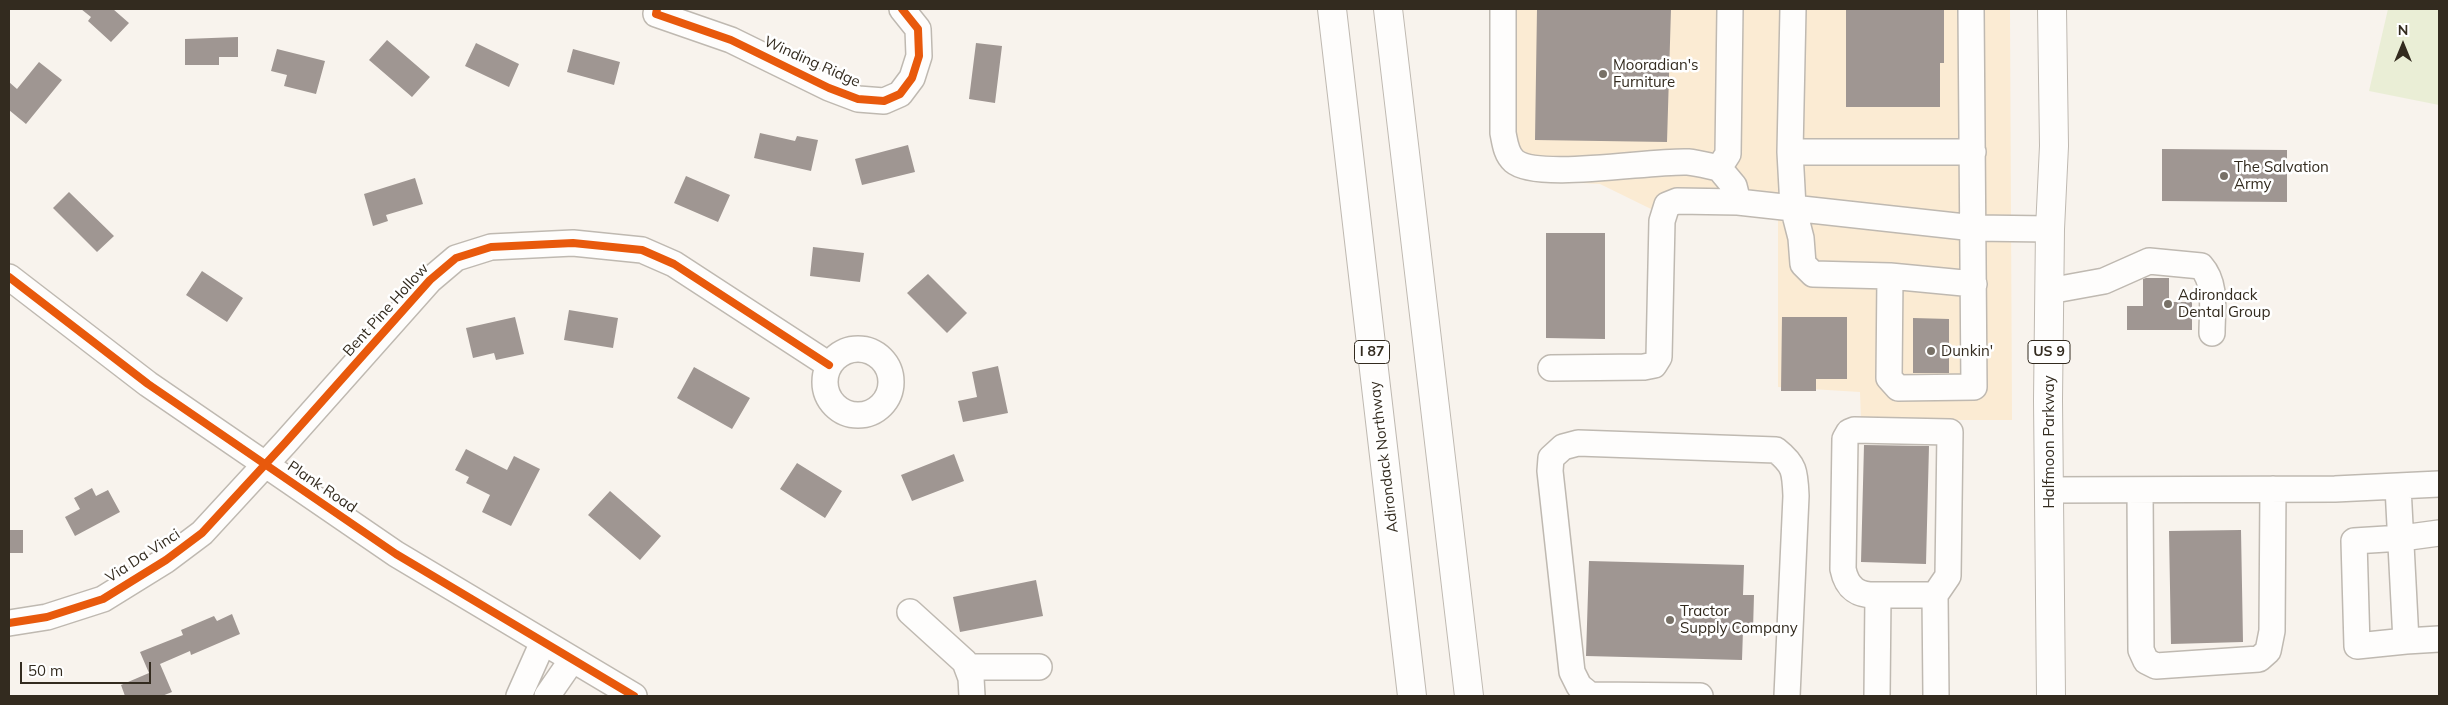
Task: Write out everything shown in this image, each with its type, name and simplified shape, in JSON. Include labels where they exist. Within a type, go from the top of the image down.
[{"type":"main road","name":"Adirondack Northway","points":[[1332,9],[1412,696]]},
{"type":"main road","points":[[1388,9],[1469,696]]},
{"type":"main road","points":[[1404,9],[1408,181]]},
{"type":"main road","name":"Halfmoon Parkway","points":[[2051,696],[2049,291],[2054,146],[2052,9]]},
{"type":"street","name":"Winding Ridge","points":[[649,10],[731,40],[829,88],[858,99],[884,101],[900,94],[912,78],[919,56],[918,29],[902,9]]},
{"type":"street","points":[[1503,9],[1503,133],[1507,150],[1514,161],[1529,169],[1689,162],[1719,168],[1734,186],[1738,202]]},
{"type":"street","points":[[1719,168],[1728,154],[1730,9]]},
{"type":"street","points":[[1793,9],[1790,152],[1793,207],[1801,238],[1803,264],[1813,274],[1890,276],[1974,284]]},
{"type":"street","points":[[1890,276],[1889,378],[1898,388],[1974,387],[1971,9]]},
{"type":"street","points":[[1790,152],[1973,152]]},
{"type":"street","points":[[1552,368],[1644,367],[1654,364],[1659,357],[1662,221],[1667,205],[1677,201],[1738,202],[1793,207],[1974,228],[2050,229]]},
{"type":"street","name":"Bent Pine Hollow","points":[[265,464],[430,280],[456,258],[491,248],[573,243],[642,250],[674,264],[829,365]]},
{"type":"street","points":[[2049,291],[2104,281],[2149,261],[2201,266],[2209,275],[2212,289],[2212,333]]},
{"type":"street","name":"Plank Road","points":[[9,277],[148,384],[396,554],[634,696]]},
{"type":"street","points":[[1935,595],[1859,593],[1848,584],[1844,575],[1846,435],[1854,430],[1950,432],[1948,576],[1935,595],[1936,696]]},
{"type":"street","points":[[1700,696],[1590,695],[1580,686],[1572,672],[1550,471],[1551,458],[1563,447],[1578,443],[1776,450],[1791,462],[1795,476],[1796,496],[1787,696]]},
{"type":"street","name":"Via Da Vinci","points":[[9,623],[47,617],[103,599],[166,560],[202,533],[265,464]]},
{"type":"street","points":[[2049,490],[2273,489],[2398,487],[2439,484]]},
{"type":"street","points":[[2398,487],[2406,641]]},
{"type":"street","points":[[2140,490],[2141,650],[2146,661],[2156,666],[2259,659],[2268,651],[2272,631],[2273,489]]},
{"type":"street","points":[[2439,534],[2354,541],[2357,646],[2439,639]]},
{"type":"street","points":[[1877,696],[1878,594]]},
{"type":"street","points":[[910,612],[968,667],[972,696]]},
{"type":"street","points":[[519,696],[543,642]]},
{"type":"street","points":[[547,696],[572,660]]},
{"type":"street","points":[[968,667],[1039,666]]},
{"type":"shaded area","points":[[1492,9],[2010,9],[2012,420],[1861,420],[1860,392],[1778,387],[1778,215],[1651,209],[1600,184],[1540,181],[1511,169]]},
{"type":"green space","points":[[2388,9],[2439,9],[2439,105],[2369,91]]},
{"type":"building","points":[[81,9],[113,9],[129,23],[111,42],[88,21],[91,17]]},
{"type":"building","name":"Mooradian's Furniture","points":[[1537,9],[1671,9],[1667,142],[1535,140]]},
{"type":"building","points":[[1846,9],[1944,9],[1944,63],[1940,63],[1940,107],[1846,107]]},
{"type":"building","points":[[238,37],[238,57],[219,57],[219,65],[185,65],[185,39]]},
{"type":"building","points":[[387,40],[430,77],[412,97],[369,60]]},
{"type":"building","points":[[476,43],[519,64],[509,87],[465,66]]},
{"type":"building","points":[[976,43],[1002,46],[995,103],[969,99]]},
{"type":"building","points":[[277,49],[325,61],[316,94],[284,86],[287,75],[271,71]]},
{"type":"building","points":[[573,49],[620,62],[614,85],[567,72]]},
{"type":"building","points":[[39,62],[62,80],[26,124],[9,110],[9,82],[17,89]]},
{"type":"building","points":[[760,133],[795,141],[797,136],[818,140],[811,171],[754,158]]},
{"type":"building","points":[[908,145],[915,172],[862,185],[855,159]]},
{"type":"building","name":"The Salvation Army","points":[[2162,149],[2287,150],[2287,202],[2162,201]]},
{"type":"building","points":[[686,176],[730,195],[718,222],[674,203]]},
{"type":"building","points":[[415,178],[423,204],[386,215],[388,221],[373,226],[364,194]]},
{"type":"building","points":[[69,192],[114,236],[97,252],[53,208]]},
{"type":"building","points":[[1546,233],[1605,233],[1605,339],[1546,338]]},
{"type":"building","points":[[813,247],[864,253],[860,282],[810,276]]},
{"type":"building","points":[[202,271],[243,298],[227,322],[186,295]]},
{"type":"building","points":[[928,274],[967,313],[947,333],[907,293]]},
{"type":"building","name":"Adirondack Dental Group","points":[[2169,278],[2169,302],[2192,302],[2192,330],[2127,330],[2127,306],[2143,306],[2143,279]]},
{"type":"building","points":[[569,310],[618,318],[613,348],[564,340]]},
{"type":"building","points":[[515,317],[524,354],[496,360],[494,353],[473,358],[466,328]]},
{"type":"building","points":[[1782,317],[1847,317],[1847,379],[1816,379],[1816,391],[1781,391]]},
{"type":"building","name":"Dunkin'","points":[[1913,318],[1949,319],[1949,373],[1913,373]]},
{"type":"building","points":[[998,366],[1008,413],[963,422],[958,401],[977,397],[972,372]]},
{"type":"building","points":[[694,367],[750,398],[732,429],[677,398]]},
{"type":"building","points":[[1864,445],[1929,446],[1926,564],[1861,562]]},
{"type":"building","points":[[466,449],[507,470],[514,456],[540,469],[511,526],[482,512],[490,495],[466,483],[469,477],[455,470]]},
{"type":"building","points":[[954,454],[964,481],[912,501],[901,475]]},
{"type":"building","points":[[797,463],[842,491],[825,518],[780,489]]},
{"type":"building","points":[[92,488],[96,496],[108,490],[120,512],[75,536],[65,517],[80,509],[74,498]]},
{"type":"building","points":[[610,491],[661,536],[640,560],[588,515]]},
{"type":"building","points":[[9,530],[23,530],[23,553],[9,553]]},
{"type":"building","points":[[2241,530],[2243,642],[2171,644],[2169,531]]},
{"type":"building","name":"Tractor Supply Company","points":[[1589,561],[1744,565],[1743,595],[1754,595],[1753,630],[1743,630],[1742,660],[1586,656]]},
{"type":"building","points":[[1036,580],[1043,616],[960,632],[953,597]]},
{"type":"building","points":[[232,614],[240,634],[191,655],[190,651],[160,664],[172,692],[162,696],[125,696],[121,685],[149,673],[140,652],[183,635],[181,630],[214,616],[217,621]]},
{"type":"cycle path","points":[[657,9],[656,14],[731,40],[829,88],[858,99],[884,101],[900,94],[912,78],[919,56],[918,29],[902,9]]},
{"type":"cycle path","points":[[9,623],[47,617],[103,599],[166,560],[202,533],[430,280],[456,258],[491,247],[573,243],[642,250],[674,264],[829,365]]},
{"type":"cycle path","points":[[9,277],[148,384],[396,554],[634,696]]},
{"type":"place","name":"Mooradian's Furniture","points":[[1603,74]]},
{"type":"place","name":"The Salvation Army","points":[[2224,176]]},
{"type":"place","name":"Adirondack Dental Group","points":[[2168,304]]},
{"type":"place","name":"Dunkin'","points":[[1931,351]]},
{"type":"place","name":"Tractor Supply Company","points":[[1670,620]]}]
